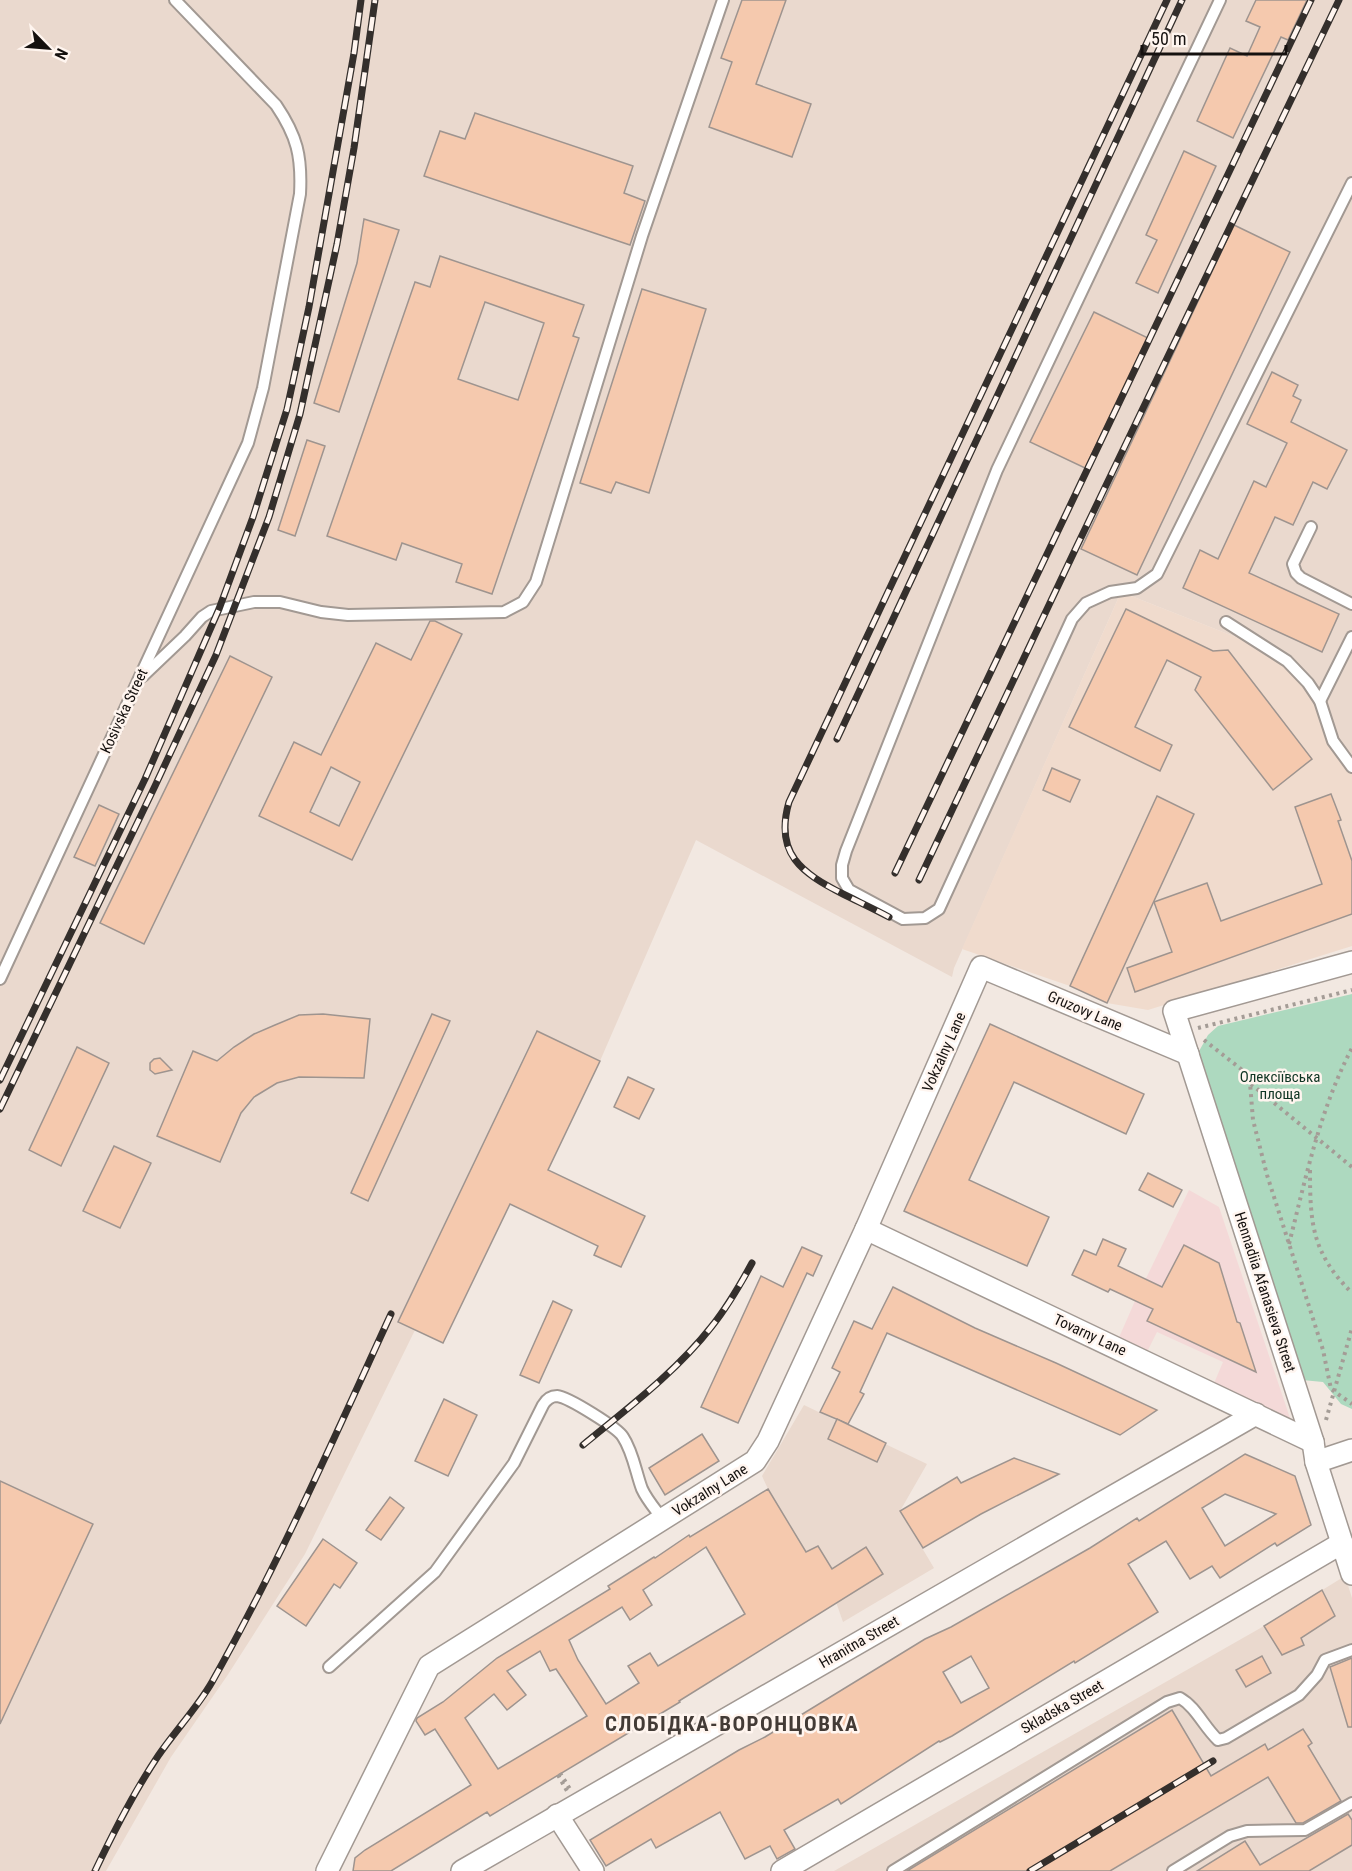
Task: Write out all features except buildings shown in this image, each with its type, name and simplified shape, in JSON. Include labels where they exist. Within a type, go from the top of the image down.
[{"type":"street","name":"Hennadiia Afanasieva Street","points":[[1352,962],[1174,1011],[1352,1574]]},
{"type":"street","name":"Gruzovy Lane","points":[[981,967],[1188,1054]]},
{"type":"street","name":"Vokzalny Lane","points":[[327,1871],[429,1666],[755,1461],[768,1441],[867,1229],[981,967]]},
{"type":"street","name":"Tovarny Lane","points":[[867,1229],[1256,1414],[1315,1452]]},
{"type":"street","name":"Hranitna Street","points":[[462,1871],[1256,1414]]},
{"type":"street","points":[[1315,1452],[1352,1450]]},
{"type":"street","name":"Skladska Street","points":[[782,1871],[1342,1543]]},
{"type":"street","points":[[557,1815],[592,1871]]},
{"type":"lane","name":"Kosivska Street","points":[[0,979],[248,443],[263,388],[300,194],[299,151],[288,123],[276,105],[175,0]]},
{"type":"lane","points":[[138,681],[202,617],[219,609],[254,602],[280,602],[321,612],[348,615],[493,613],[504,612],[523,602],[536,582],[642,236],[723,0]]},
{"type":"lane","points":[[1220,0],[998,470],[846,851],[842,865],[842,878],[849,890],[903,919],[925,918],[939,909],[1072,619],[1086,603],[1110,592],[1137,588],[1157,574],[1352,184]]},
{"type":"lane","points":[[1311,526],[1293,564],[1296,573],[1301,578],[1352,604]]},
{"type":"lane","points":[[1226,622],[1287,661],[1308,683],[1320,701],[1333,741],[1352,767]]},
{"type":"lane","points":[[1320,701],[1352,637]]},
{"type":"lane","points":[[329,1667],[435,1572],[514,1463],[547,1399],[559,1396],[571,1401],[623,1436],[643,1492],[663,1520]]},
{"type":"lane","points":[[893,1871],[1167,1702],[1180,1698],[1188,1703],[1218,1740],[1226,1738],[1299,1695],[1317,1675],[1325,1660],[1352,1650]]},
{"type":"lane","points":[[1173,1871],[1230,1836],[1247,1831],[1305,1830],[1352,1803]]},
{"type":"path","points":[[1352,990],[1191,1029],[1240,1069],[1250,1083],[1352,1167]]},
{"type":"path","points":[[1289,1244],[1323,1117],[1352,1048]]},
{"type":"path","points":[[1250,1083],[1253,1120],[1267,1175],[1323,1350],[1332,1389],[1352,1404]]},
{"type":"path","points":[[1310,1163],[1310,1211],[1315,1238],[1327,1263],[1352,1293]]},
{"type":"path","points":[[1315,1452],[1335,1393],[1352,1328]]},
{"type":"path","points":[[559,1774],[569,1791]]},
{"type":"shaded area","points":[[0,0],[1352,0],[1352,758],[1292,659],[1121,592],[952,977],[696,840],[600,1061],[536,1031],[398,1321],[415,1330],[305,1554],[227,1676],[171,1757],[106,1871],[0,1871]]},
{"type":"shaded area","points":[[1121,592],[1292,659],[1352,758],[1352,946],[1148,1010],[1107,1003],[1070,986],[962,949]]},
{"type":"shaded area","points":[[1189,1190],[1219,1207],[1293,1427],[1212,1388],[1223,1362],[1157,1332],[1145,1356],[1117,1342]]},
{"type":"shaded area","points":[[804,1405],[927,1464],[900,1511],[934,1568],[843,1622],[836,1602],[762,1476]]},
{"type":"shaded area","points":[[1345,1576],[1352,1598],[1352,1871],[834,1871],[1264,1626]]},
{"type":"green space","name":"Олексіївська площа","points":[[1352,994],[1352,1409],[1341,1404],[1323,1382],[1302,1380],[1198,1053],[1208,1035],[1218,1026]]},
{"type":"railway","points":[[0,1080],[145,779],[219,609],[253,517],[287,409],[309,307],[354,53],[361,0]]},
{"type":"railway","points":[[0,1109],[216,655],[269,517],[300,414],[337,244],[354,148],[375,0]]},
{"type":"railway","points":[[889,917],[828,886],[795,860],[785,835],[785,820],[789,802],[1167,0]]},
{"type":"railway","points":[[837,739],[1182,0]]},
{"type":"railway","points":[[895,873],[1311,0]]},
{"type":"railway","points":[[919,880],[1339,0]]},
{"type":"railway","points":[[583,1445],[651,1389],[698,1343],[723,1311],[752,1263]]},
{"type":"railway","points":[[95,1871],[141,1784],[158,1756],[206,1692],[237,1637],[305,1500],[391,1314]]},
{"type":"railway","points":[[1030,1871],[1213,1761]]},
{"type":"district","name":"СЛОБІДКА-ВОРОНЦОВКА","points":[[732,1724]]}]
